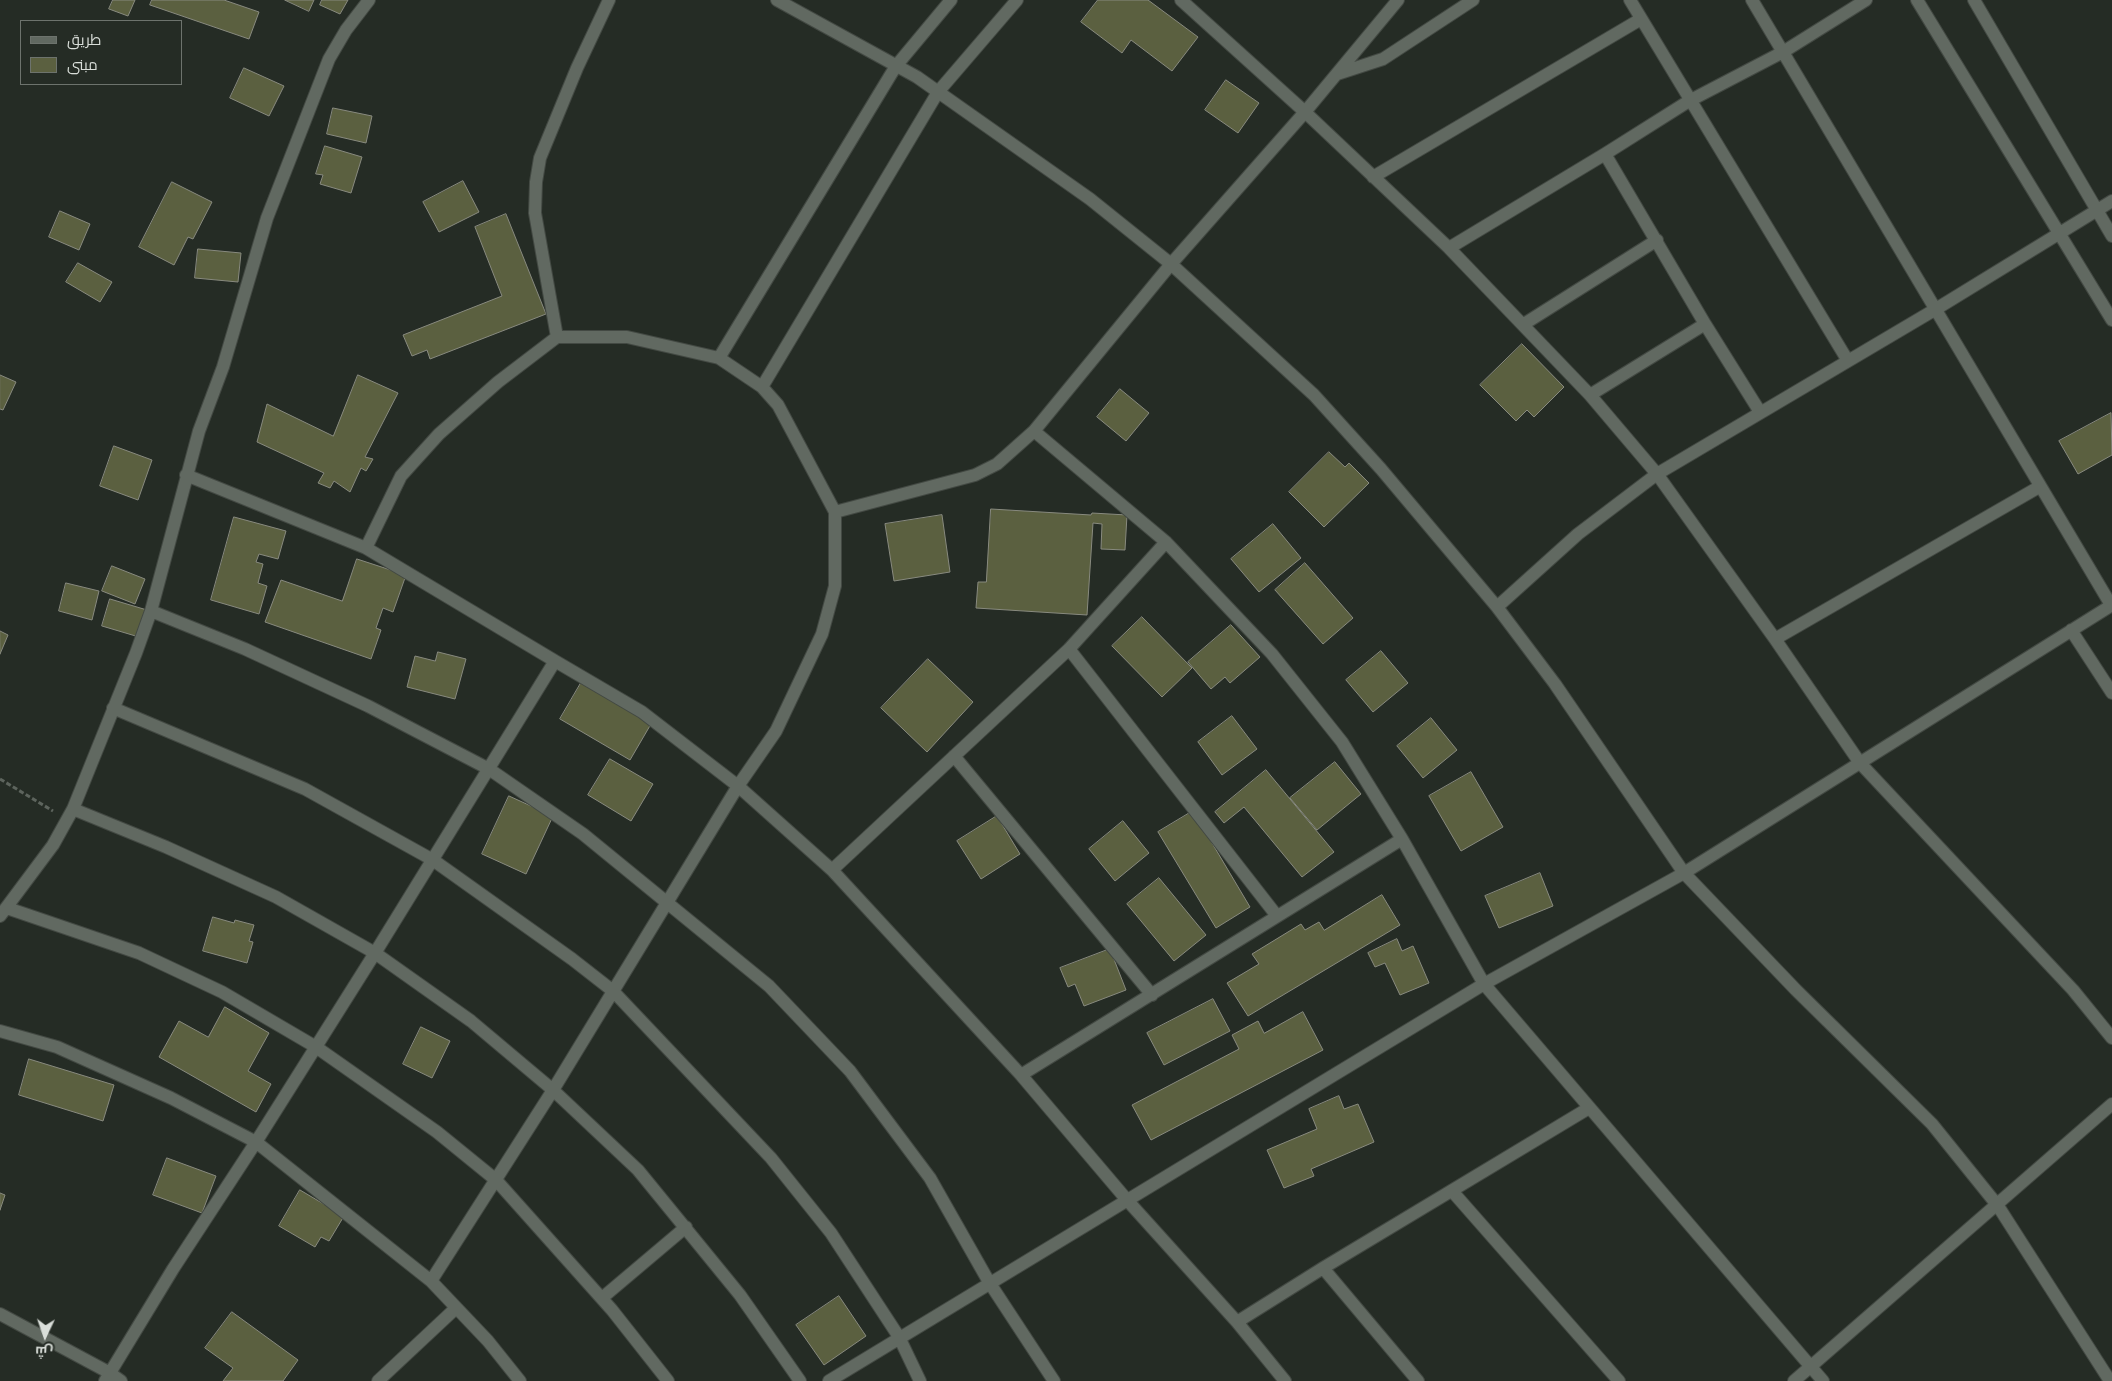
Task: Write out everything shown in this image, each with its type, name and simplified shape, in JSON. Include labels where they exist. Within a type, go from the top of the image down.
[{"type":"street","points":[[369,0],[346,30],[329,59],[268,218],[223,367],[199,431],[151,611],[113,708],[70,814],[53,845],[4,912],[139,953],[222,992],[316,1047],[437,1132],[496,1180],[602,1298],[668,1381]]},
{"type":"street","points":[[557,337],[535,213],[536,182],[544,149],[578,68],[610,0]]},
{"type":"street","points":[[777,0],[917,77],[1090,199],[1171,264],[1314,395],[1381,469],[1497,607],[1555,684],[1684,873],[1796,990],[1932,1124],[1998,1206],[2110,1381]]},
{"type":"street","points":[[719,358],[896,66],[951,0]]},
{"type":"street","points":[[762,387],[938,92],[1016,0]]},
{"type":"street","points":[[1181,0],[1305,112],[1449,248],[1524,324],[1590,395],[1657,474],[1775,639],[1860,763],[2073,990],[2112,1038]]},
{"type":"street","points":[[835,512],[975,475],[996,464],[1034,431],[1171,264],[1305,112],[1398,0]]},
{"type":"street","points":[[1337,74],[1383,59],[1474,0]]},
{"type":"street","points":[[1630,0],[1689,101],[1848,361]]},
{"type":"street","points":[[829,1381],[989,1282],[1484,984],[1684,873],[2112,605],[2040,487],[1752,0]]},
{"type":"street","points":[[1449,248],[1689,101],[1783,52],[1866,0]]},
{"type":"street","points":[[1917,0],[2112,320]]},
{"type":"street","points":[[1974,0],[2112,236]]},
{"type":"street","points":[[1372,177],[1641,19]]},
{"type":"street","points":[[1605,154],[1705,324],[1760,412]]},
{"type":"street","points":[[1497,607],[1578,534],[1657,474],[1936,309],[2112,201]]},
{"type":"street","points":[[1524,324],[1657,240]]},
{"type":"street","points":[[1590,395],[1705,324]]},
{"type":"street","points":[[366,548],[401,476],[439,434],[498,382],[557,337],[628,337],[719,358],[762,387],[778,405],[835,512],[835,586],[822,634],[776,731],[738,786],[553,1090],[431,1282]]},
{"type":"street","points":[[1034,431],[1166,542],[1272,654],[1342,742],[1402,839],[1484,984],[1824,1381]]},
{"type":"street","points":[[186,475],[366,548],[642,712],[738,786],[832,870],[1021,1075],[1127,1200],[1237,1322],[1285,1381]]},
{"type":"street","points":[[1775,639],[2040,487]]},
{"type":"street","points":[[832,870],[1068,649],[1166,542]]},
{"type":"street","points":[[151,611],[246,649],[359,702],[489,769],[583,834],[768,986],[850,1071],[930,1178],[989,1282],[1054,1381]]},
{"type":"street","points":[[2071,630],[2112,694]]},
{"type":"street","points":[[1068,649],[1277,916]]},
{"type":"street","points":[[107,1377],[173,1269],[375,954],[554,660]]},
{"type":"street","points":[[113,708],[305,789],[433,860],[572,959],[613,991],[772,1158],[831,1233],[900,1338],[920,1381]]},
{"type":"street","points":[[954,756],[1152,995]]},
{"type":"street","points":[[70,814],[166,847],[276,897],[375,954],[471,1021],[553,1090],[638,1170],[740,1295],[800,1381]]},
{"type":"street","points":[[1021,1075],[1402,839]]},
{"type":"street","points":[[0,1031],[56,1047],[171,1098],[256,1142],[431,1282],[488,1341],[520,1381]]},
{"type":"street","points":[[1794,1381],[1998,1206],[2112,1104]]},
{"type":"street","points":[[1237,1322],[1589,1108]]},
{"type":"street","points":[[1452,1190],[1619,1381]]},
{"type":"street","points":[[602,1298],[686,1227]]},
{"type":"street","points":[[1323,1268],[1418,1381]]},
{"type":"street","points":[[378,1381],[456,1308]]},
{"type":"street","points":[[0,1314],[107,1377],[121,1381]]},
{"type":"path","points":[[0,779],[70,814]]},
{"type":"building","points":[[113,0],[135,0],[128,16],[109,9]]},
{"type":"building","points":[[152,0],[224,0],[259,12],[249,39],[150,5]]},
{"type":"building","points":[[285,0],[314,0],[309,11]]},
{"type":"building","points":[[322,0],[348,0],[340,14],[320,5]]},
{"type":"building","points":[[1098,0],[1148,0],[1198,37],[1172,71],[1131,40],[1122,53],[1081,22]]},
{"type":"building","points":[[244,68],[284,86],[269,116],[230,98]]},
{"type":"building","points":[[1226,80],[1259,103],[1238,133],[1205,110]]},
{"type":"building","points":[[333,108],[372,116],[366,143],[327,134]]},
{"type":"building","points":[[325,146],[362,157],[351,193],[320,184],[323,175],[316,174]]},
{"type":"building","points":[[463,181],[479,212],[439,232],[423,202]]},
{"type":"building","points":[[172,182],[212,202],[193,239],[188,237],[174,265],[139,247]]},
{"type":"building","points":[[60,211],[90,224],[79,250],[49,237]]},
{"type":"building","points":[[506,214],[546,314],[430,359],[427,350],[412,356],[403,335],[502,296],[475,227]]},
{"type":"building","points":[[198,249],[241,253],[238,282],[195,278]]},
{"type":"building","points":[[78,263],[112,282],[100,302],[66,282]]},
{"type":"building","points":[[1522,344],[1564,387],[1534,417],[1527,410],[1516,421],[1480,385]]},
{"type":"building","points":[[0,375],[16,382],[3,410],[0,409]]},
{"type":"building","points":[[358,375],[398,393],[365,457],[373,459],[366,471],[361,468],[350,492],[334,481],[330,488],[318,483],[324,473],[257,442],[267,404],[333,436]]},
{"type":"building","points":[[1120,389],[1149,413],[1126,441],[1097,417]]},
{"type":"building","points":[[2111,413],[2112,455],[2078,474],[2059,441]]},
{"type":"building","points":[[114,446],[152,460],[138,500],[100,486]]},
{"type":"building","points":[[1329,452],[1345,467],[1349,463],[1369,483],[1324,527],[1289,492]]},
{"type":"building","points":[[991,509],[1091,515],[1092,513],[1127,515],[1125,550],[1101,549],[1102,524],[1093,523],[1087,615],[976,608],[978,582],[986,582]]},
{"type":"building","points":[[942,515],[950,572],[894,581],[885,524]]},
{"type":"building","points":[[234,517],[286,531],[278,559],[259,554],[256,562],[263,564],[258,583],[267,586],[259,614],[211,600]]},
{"type":"building","points":[[1273,524],[1301,558],[1259,592],[1231,559]]},
{"type":"building","points":[[357,559],[406,575],[393,612],[383,608],[376,628],[381,630],[371,659],[265,622],[281,580],[342,601]]},
{"type":"building","points":[[1305,563],[1353,618],[1323,644],[1275,590]]},
{"type":"building","points":[[112,566],[145,579],[135,604],[102,591]]},
{"type":"building","points":[[66,583],[99,591],[92,620],[59,611]]},
{"type":"building","points":[[110,599],[147,610],[139,637],[102,626]]},
{"type":"building","points":[[1142,617],[1192,668],[1162,697],[1112,646]]},
{"type":"building","points":[[1231,625],[1260,657],[1230,683],[1225,677],[1211,689],[1188,662]]},
{"type":"building","points":[[0,631],[8,635],[0,654]]},
{"type":"building","points":[[1381,651],[1408,683],[1373,712],[1346,680]]},
{"type":"building","points":[[438,652],[466,659],[455,699],[407,687],[415,656],[435,661]]},
{"type":"building","points":[[928,659],[973,702],[927,752],[881,708]]},
{"type":"building","points":[[581,683],[651,724],[630,760],[560,719]]},
{"type":"building","points":[[1232,716],[1257,749],[1222,775],[1198,742]]},
{"type":"building","points":[[1431,718],[1457,750],[1423,778],[1397,746]]},
{"type":"building","points":[[610,759],[653,784],[631,821],[588,795]]},
{"type":"building","points":[[1335,762],[1361,794],[1317,830],[1290,798]]},
{"type":"building","points":[[1266,770],[1334,852],[1302,877],[1244,807],[1224,823],[1215,812]]},
{"type":"building","points":[[1471,772],[1503,827],[1461,851],[1429,796]]},
{"type":"building","points":[[509,796],[553,816],[526,874],[482,854]]},
{"type":"building","points":[[1193,811],[1250,907],[1216,928],[1158,832]]},
{"type":"building","points":[[997,816],[1020,854],[981,879],[957,841]]},
{"type":"building","points":[[1123,821],[1149,853],[1115,881],[1089,849]]},
{"type":"building","points":[[1540,873],[1553,906],[1499,928],[1485,896]]},
{"type":"building","points":[[1159,878],[1206,935],[1174,961],[1127,904]]},
{"type":"building","points":[[1382,895],[1400,925],[1248,1016],[1227,983],[1259,964],[1252,954],[1301,924],[1305,930],[1319,922],[1324,930]]},
{"type":"building","points":[[213,917],[234,923],[235,920],[254,925],[249,941],[253,942],[247,963],[203,951]]},
{"type":"building","points":[[1397,939],[1402,951],[1413,946],[1429,983],[1400,995],[1385,963],[1375,967],[1368,953]]},
{"type":"building","points":[[1110,949],[1126,990],[1084,1006],[1075,984],[1068,987],[1060,968]]},
{"type":"building","points":[[1213,999],[1230,1031],[1164,1065],[1147,1033]]},
{"type":"building","points":[[225,1007],[269,1033],[248,1071],[271,1084],[256,1112],[159,1057],[179,1021],[208,1037]]},
{"type":"building","points":[[1303,1012],[1323,1050],[1151,1140],[1132,1105],[1239,1049],[1232,1035],[1258,1021],[1264,1033]]},
{"type":"building","points":[[421,1027],[450,1041],[432,1078],[403,1064]]},
{"type":"building","points":[[29,1059],[114,1085],[103,1121],[19,1095]]},
{"type":"building","points":[[1339,1096],[1344,1109],[1358,1104],[1374,1142],[1311,1169],[1314,1176],[1284,1188],[1267,1150],[1317,1129],[1309,1109]]},
{"type":"building","points":[[167,1158],[216,1176],[202,1213],[153,1195]]},
{"type":"building","points":[[300,1190],[344,1216],[329,1241],[321,1237],[315,1247],[279,1226]]},
{"type":"building","points":[[0,1193],[5,1195],[0,1210]]},
{"type":"building","points":[[839,1296],[866,1336],[824,1365],[796,1325]]},
{"type":"building","points":[[232,1312],[298,1360],[283,1381],[223,1381],[233,1368],[205,1348]]}]
